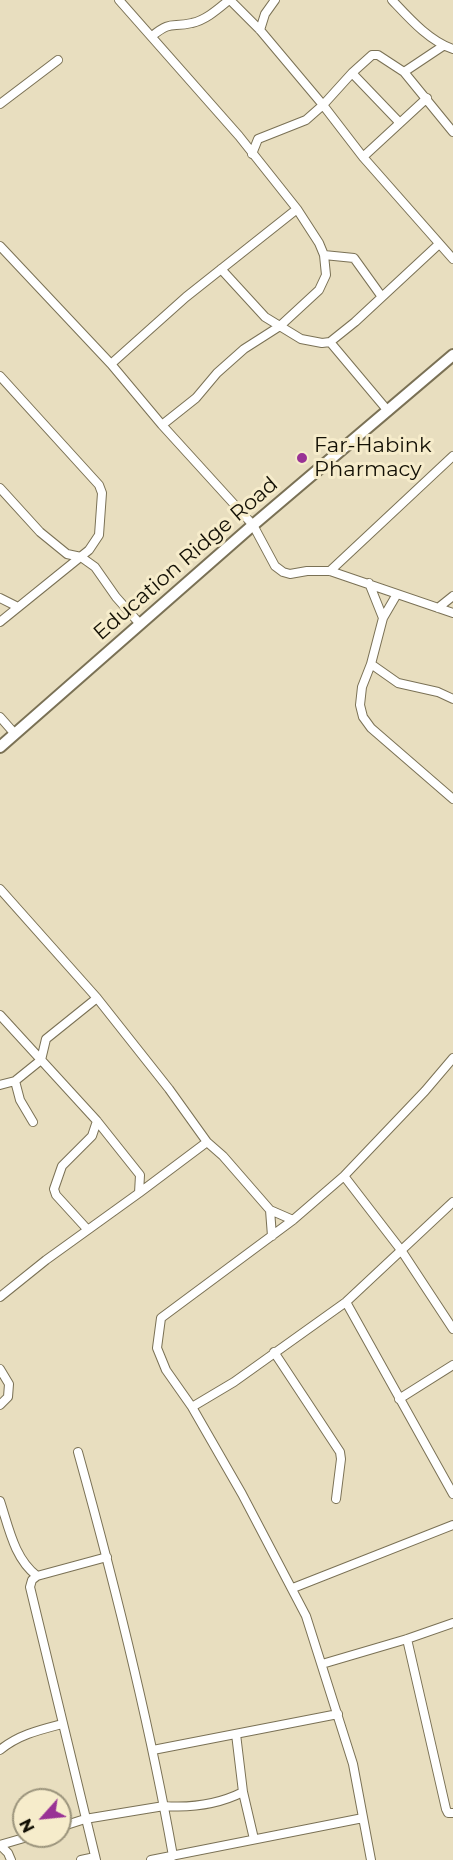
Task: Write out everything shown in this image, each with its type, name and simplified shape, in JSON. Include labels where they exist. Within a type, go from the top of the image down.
[{"type":"main road","name":"Education Ridge Road","points":[[0,747],[253,525],[453,355]]},
{"type":"street","points":[[119,0],[239,136],[297,209],[320,243],[324,255],[326,275],[319,290],[280,326],[244,350],[217,372],[196,398],[162,425]]},
{"type":"street","points":[[152,36],[165,25],[192,24],[205,18],[230,0],[260,30],[363,157],[453,259]]},
{"type":"street","points":[[260,30],[275,0]]},
{"type":"street","points":[[392,0],[410,19],[443,45],[453,49]]},
{"type":"street","points":[[404,72],[443,45]]},
{"type":"street","points":[[239,136],[258,139],[306,120],[372,55],[378,55],[404,72],[453,132]]},
{"type":"street","points":[[0,104],[58,60]]},
{"type":"street","points":[[352,74],[399,122]]},
{"type":"street","points":[[363,157],[427,98]]},
{"type":"street","points":[[252,154],[258,139]]},
{"type":"street","points":[[111,364],[186,297],[297,209]]},
{"type":"street","points":[[221,269],[265,317],[301,339],[312,343],[330,342],[439,244]]},
{"type":"street","points":[[1,249],[111,364],[162,425],[253,525],[275,566],[290,574],[330,571],[453,613]]},
{"type":"street","points":[[324,255],[354,258],[382,297]]},
{"type":"street","points":[[330,342],[388,411]]},
{"type":"street","points":[[0,376],[101,489],[99,535],[88,550],[0,622]]},
{"type":"street","points":[[330,571],[453,456]]},
{"type":"street","points":[[0,488],[40,532],[67,554],[81,557],[94,567],[140,624]]},
{"type":"street","points":[[369,583],[383,618]]},
{"type":"street","points":[[397,594],[383,618],[371,664],[362,687],[360,705],[363,717],[384,740],[453,799]]},
{"type":"street","points":[[438,608],[453,596]]},
{"type":"street","points":[[0,598],[18,608]]},
{"type":"street","points":[[371,664],[398,683],[438,692],[453,699]]},
{"type":"street","points":[[0,717],[15,734]]},
{"type":"street","points":[[0,889],[96,998],[169,1089],[207,1142],[223,1156],[270,1210],[293,1220]]},
{"type":"street","points":[[0,1085],[15,1081],[41,1060],[46,1039],[96,998]]},
{"type":"street","points":[[0,1015],[97,1121],[140,1175],[139,1193]]},
{"type":"street","points":[[371,1860],[353,1764],[306,1616],[242,1494],[192,1407],[166,1370],[157,1348],[161,1318],[293,1220],[344,1176],[425,1091],[453,1058]]},
{"type":"street","points":[[15,1081],[20,1100],[33,1122]]},
{"type":"street","points":[[87,1229],[56,1195],[54,1189],[62,1166],[92,1136],[97,1121]]},
{"type":"street","points":[[0,1297],[87,1229],[207,1142]]},
{"type":"street","points":[[344,1176],[401,1250],[453,1329]]},
{"type":"street","points":[[192,1407],[234,1382],[346,1302],[453,1202]]},
{"type":"street","points":[[270,1210],[272,1236]]},
{"type":"street","points":[[346,1302],[453,1494]]},
{"type":"street","points":[[274,1352],[340,1452],[336,1499]]},
{"type":"street","points":[[399,1399],[453,1365]]},
{"type":"street","points":[[0,1369],[9,1383],[8,1397],[0,1405]]},
{"type":"street","points":[[78,1452],[107,1557],[153,1750],[173,1856]]},
{"type":"street","points":[[0,1501],[18,1554],[28,1569],[37,1576]]},
{"type":"street","points":[[292,1588],[453,1525]]},
{"type":"street","points":[[81,1860],[95,1858],[30,1587],[32,1580],[37,1576],[107,1557]]},
{"type":"street","points":[[322,1664],[453,1623]]},
{"type":"street","points":[[407,1639],[446,1809],[448,1813],[453,1813]]},
{"type":"street","points":[[153,1750],[338,1714]]},
{"type":"street","points":[[0,1750],[12,1740],[23,1735],[62,1724]]},
{"type":"street","points":[[236,1734],[243,1792],[254,1839]]},
{"type":"street","points":[[72,1823],[164,1806],[216,1803],[243,1792]]},
{"type":"street","points":[[151,1860],[363,1818]]},
{"type":"street","points":[[0,1845],[11,1860]]},
{"type":"place","name":"Far-Habink Pharmacy","points":[[302,458]]}]
